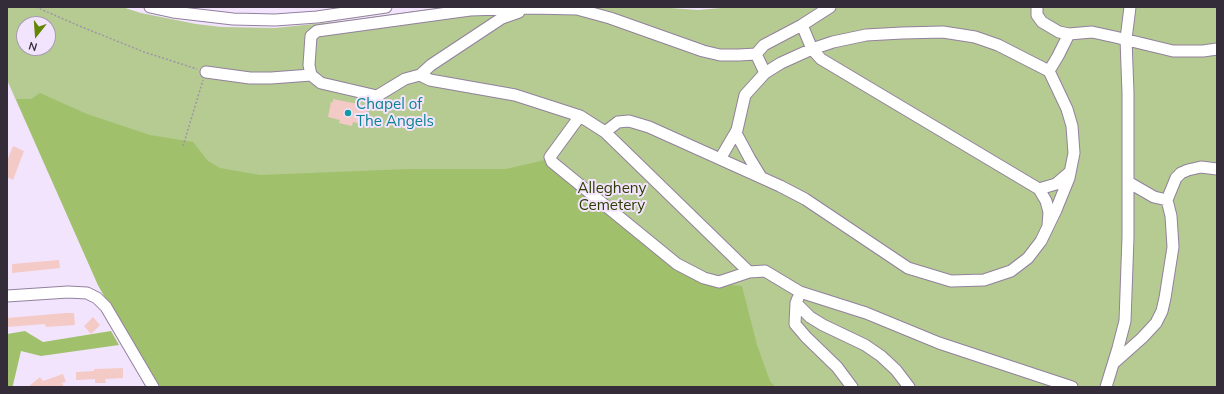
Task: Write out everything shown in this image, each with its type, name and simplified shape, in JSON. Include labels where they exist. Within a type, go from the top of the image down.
[{"type":"street","points":[[150,7],[206,17],[275,20],[386,7]]},
{"type":"street","points":[[537,8],[521,11],[502,18],[431,65],[420,75],[405,79],[377,96],[321,84],[312,75],[309,65],[311,36],[317,30],[470,10],[537,8],[577,9],[610,18],[703,51],[720,55],[756,54],[764,45],[802,25],[830,7]]},
{"type":"street","points":[[1037,7],[1038,15],[1042,22],[1059,32],[1069,34],[1092,32],[1172,51],[1203,52],[1217,49]]},
{"type":"street","points":[[1106,387],[1125,321],[1128,237],[1128,93],[1126,39],[1130,7]]},
{"type":"street","points":[[802,25],[812,49],[821,59],[1039,189],[1046,201],[1049,212],[1048,226]]},
{"type":"street","points":[[605,132],[618,122],[629,121],[649,127],[805,199],[908,268],[951,281],[984,280],[1011,271],[1028,258],[1041,240],[1056,210],[1070,172],[1074,153],[1072,126],[1067,109],[1048,71],[998,45],[975,37],[943,32],[866,35],[833,42],[812,49],[781,63],[765,73],[746,95],[736,132],[720,159]]},
{"type":"street","points":[[1048,71],[1058,56],[1069,34]]},
{"type":"street","points":[[756,54],[765,73]]},
{"type":"street","points":[[206,72],[250,78],[312,75]]},
{"type":"street","points":[[420,75],[430,80],[515,95],[580,116],[605,132],[748,272]]},
{"type":"street","points":[[580,116],[550,157],[552,162],[677,264],[704,278],[719,282],[748,272],[765,271],[782,283],[800,292],[866,313],[939,343],[1072,387]]},
{"type":"street","points":[[736,132],[762,178]]},
{"type":"street","points":[[1114,362],[1142,338],[1156,323],[1162,311],[1167,291],[1173,247],[1171,216],[1167,200],[1176,178],[1181,173],[1201,167],[1217,169]]},
{"type":"street","points":[[1039,189],[1056,184],[1070,172]]},
{"type":"street","points":[[1128,182],[1154,197],[1167,200]]},
{"type":"street","points":[[7,296],[68,292],[87,293],[97,298],[106,307],[153,387]]},
{"type":"street","points":[[800,292],[796,303],[795,324],[806,337],[837,367],[852,387]]},
{"type":"street","points":[[796,303],[810,317],[823,325],[865,345],[880,356],[896,370],[909,387]]},
{"type":"path","points":[[36,7],[144,52],[206,72],[183,146]]},
{"type":"green space","name":"Allegheny Cemetery","points":[[7,7],[122,7],[141,13],[196,24],[222,27],[275,28],[343,21],[444,7],[657,7],[698,10],[732,7],[1217,7],[1217,387],[156,387],[98,285],[7,80]]},
{"type":"green space","points":[[40,93],[87,114],[150,135],[193,142],[208,161],[220,168],[260,175],[409,169],[506,169],[545,160],[581,190],[709,281],[742,286],[757,345],[770,381],[775,387],[156,387],[98,285],[16,99],[31,99]]},
{"type":"green space","points":[[25,331],[43,342],[111,331],[119,345],[41,356],[21,351],[13,385],[12,387],[7,387],[7,334]]},
{"type":"building","name":"Chapel of The Angels","points":[[333,99],[368,106],[365,125],[353,122],[352,126],[339,123],[340,120],[328,117]]},
{"type":"building","points":[[13,146],[24,151],[13,180],[7,177],[7,161]]},
{"type":"building","points":[[59,260],[60,268],[12,273],[12,264]]},
{"type":"building","points":[[74,313],[75,325],[46,327],[45,324],[7,327],[7,318]]},
{"type":"building","points":[[93,317],[100,325],[91,334],[84,326]]},
{"type":"building","points":[[123,368],[123,378],[105,379],[106,383],[95,383],[95,379],[76,380],[76,372],[94,371],[94,369]]},
{"type":"building","points":[[63,374],[66,382],[62,383],[64,387],[28,387],[40,377],[43,381]]},
{"type":"place","name":"Chapel of The Angels","points":[[348,113]]}]
